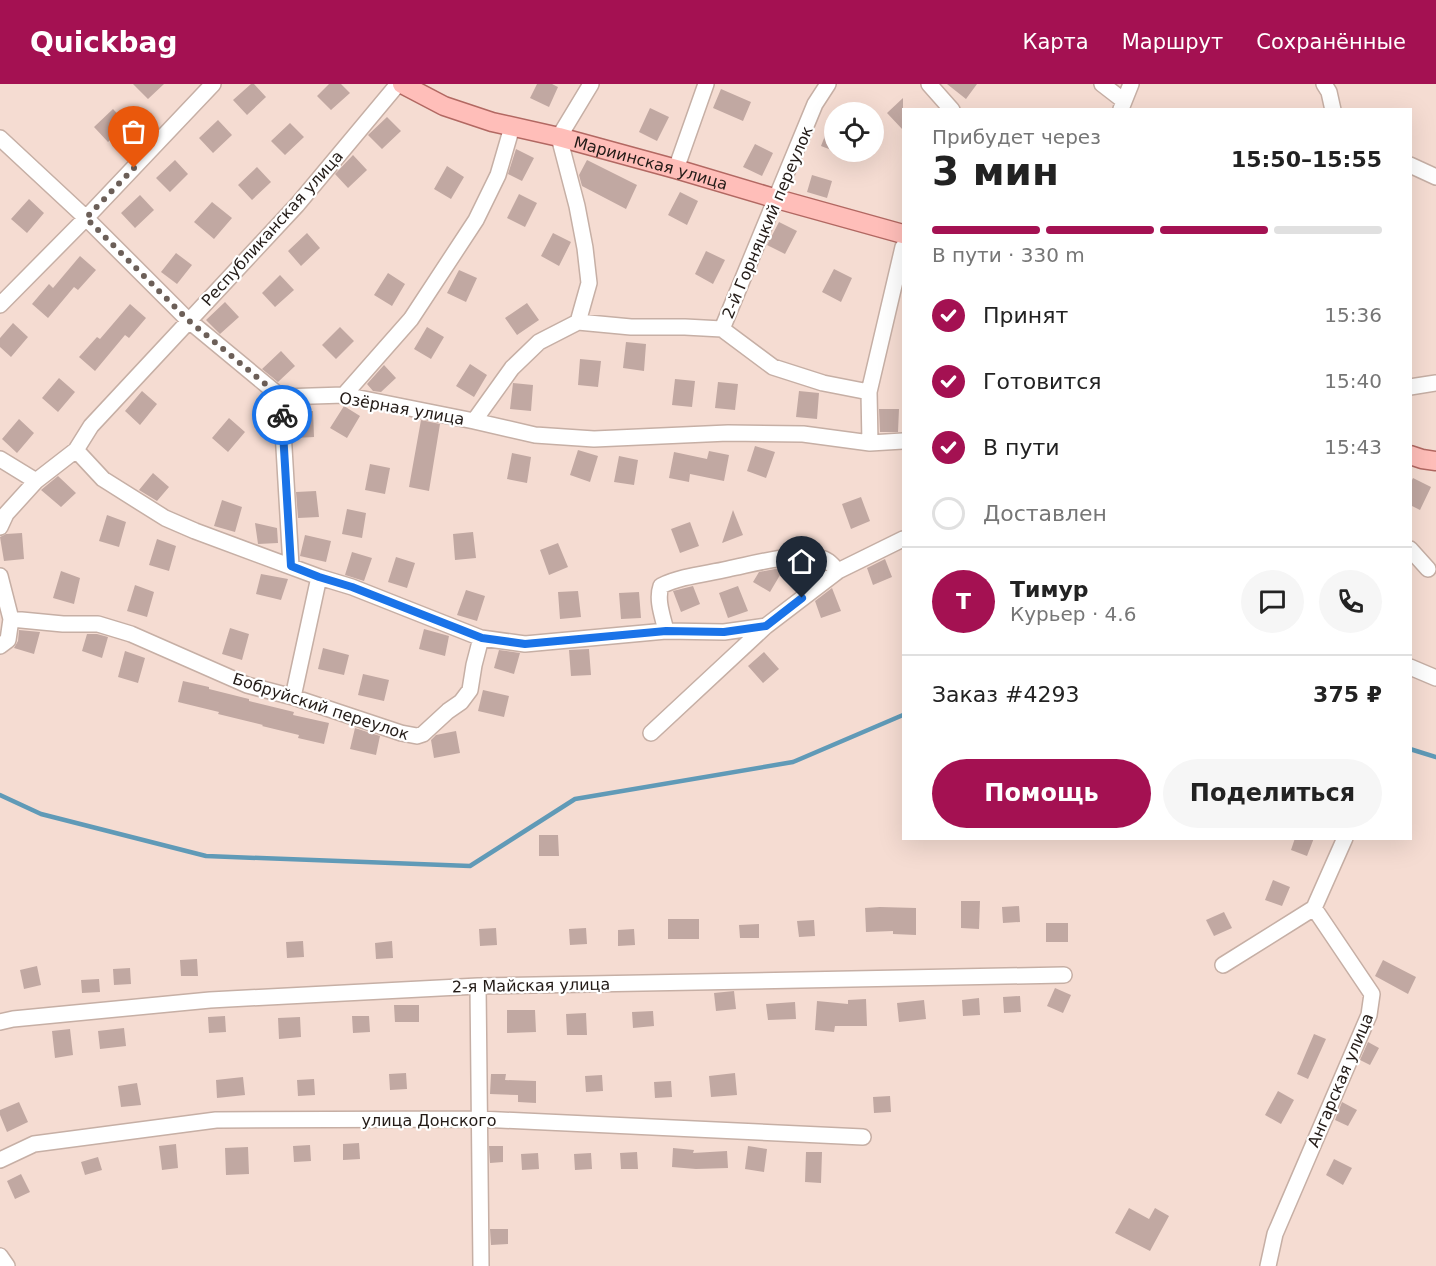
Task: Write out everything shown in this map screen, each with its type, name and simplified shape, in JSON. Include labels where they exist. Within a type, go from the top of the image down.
[{"type":"main road","name":"Мариинская улица","points":[[402,84],[444,106],[512,127],[559,137],[676,169],[902,234]]},
{"type":"main road","points":[[1412,456],[1436,461]]},
{"type":"street","points":[[0,305],[213,84]]},
{"type":"street","name":"Республиканская улица","points":[[0,527],[6,514],[36,481],[76,450],[91,426],[297,205],[398,84]]},
{"type":"street","points":[[578,322],[589,283],[577,206],[559,137],[591,84]]},
{"type":"street","points":[[676,169],[706,84]]},
{"type":"street","name":"2-й Горняцкий переулок","points":[[723,329],[815,104],[828,84]]},
{"type":"street","points":[[930,84],[950,108]]},
{"type":"street","points":[[1102,84],[1122,105],[1131,84]]},
{"type":"street","points":[[1324,84],[1329,92],[1333,108]]},
{"type":"street","points":[[344,395],[411,319],[476,220],[498,175],[512,127]]},
{"type":"street","points":[[0,138],[86,218],[188,320],[281,397],[291,566]]},
{"type":"street","points":[[1412,166],[1436,177]]},
{"type":"street","points":[[870,443],[869,392],[902,251]]},
{"type":"street","points":[[474,421],[512,368],[539,342],[578,322],[631,327],[723,329],[773,367],[823,383],[869,392]]},
{"type":"street","points":[[1412,387],[1436,383]]},
{"type":"street","name":"Озёрная улица","points":[[281,397],[344,395],[535,435],[594,439],[728,433],[803,434],[870,443],[902,441]]},
{"type":"street","points":[[76,450],[103,479],[165,518],[482,638],[525,644],[666,631],[724,632],[766,626]]},
{"type":"street","points":[[0,459],[36,481]]},
{"type":"street","points":[[651,734],[766,626],[838,571],[902,539]]},
{"type":"street","points":[[1412,551],[1428,569]]},
{"type":"street","points":[[666,631],[659,592],[661,586],[668,583],[791,557],[827,560],[838,571]]},
{"type":"street","points":[[0,576],[11,619],[8,640],[0,646]]},
{"type":"street","points":[[293,697],[319,577]]},
{"type":"street","name":"Бобруйский переулок","points":[[11,619],[63,624],[98,624],[131,634],[247,685],[417,736],[423,734],[461,702],[470,690],[482,638]]},
{"type":"street","points":[[1412,668],[1436,678]]},
{"type":"street","points":[[1223,965],[1314,908],[1344,840]]},
{"type":"street","name":"Ангарская улица","points":[[1268,1266],[1275,1234],[1369,1015],[1372,994],[1314,908]]},
{"type":"street","name":"2-я Майская улица","points":[[0,1022],[210,1000],[478,986],[1064,975]]},
{"type":"street","points":[[478,986],[481,1266]]},
{"type":"street","name":"улица Донского","points":[[0,1160],[34,1144],[216,1120],[480,1119],[863,1137]]},
{"type":"street","points":[[0,1256],[7,1266]]},
{"type":"building","points":[[133,84],[164,84],[148,99]]},
{"type":"building","points":[[251,84],[254,84],[266,97],[247,115],[233,100]]},
{"type":"building","points":[[329,84],[341,84],[350,93],[331,110],[317,96]]},
{"type":"building","points":[[537,84],[552,84],[558,87],[549,107],[530,98]]},
{"type":"building","points":[[947,84],[977,84],[966,99]]},
{"type":"building","points":[[721,89],[751,102],[743,121],[713,108]]},
{"type":"building","points":[[903,98],[902,129],[887,113]]},
{"type":"building","points":[[650,108],[669,117],[657,141],[639,132]]},
{"type":"building","points":[[113,109],[127,124],[108,142],[94,127]]},
{"type":"building","points":[[387,117],[401,131],[382,149],[368,135]]},
{"type":"building","points":[[218,120],[232,135],[213,153],[199,138]]},
{"type":"building","points":[[290,123],[304,137],[285,155],[271,141]]},
{"type":"building","points":[[755,144],[773,153],[762,176],[743,167]]},
{"type":"building","points":[[516,149],[534,158],[522,181],[508,174]]},
{"type":"building","points":[[353,155],[367,170],[348,188],[335,174]]},
{"type":"building","points":[[175,160],[188,174],[170,192],[156,178]]},
{"type":"building","points":[[587,160],[637,185],[626,209],[582,186],[579,175]]},
{"type":"building","points":[[447,166],[464,177],[451,199],[434,189]]},
{"type":"building","points":[[257,167],[271,182],[252,200],[238,185]]},
{"type":"building","points":[[812,175],[832,181],[827,198],[807,192]]},
{"type":"building","points":[[680,192],[698,201],[687,225],[668,215]]},
{"type":"building","points":[[519,194],[537,203],[525,227],[507,218]]},
{"type":"building","points":[[140,195],[154,210],[135,228],[121,213]]},
{"type":"building","points":[[29,199],[44,213],[27,233],[11,219]]},
{"type":"building","points":[[212,202],[232,218],[214,239],[194,222]]},
{"type":"building","points":[[779,222],[797,231],[785,254],[767,245]]},
{"type":"building","points":[[307,233],[320,248],[301,266],[288,251]]},
{"type":"building","points":[[553,233],[571,242],[559,266],[541,256]]},
{"type":"building","points":[[706,251],[725,260],[713,284],[695,274]]},
{"type":"building","points":[[176,253],[192,265],[177,284],[161,272]]},
{"type":"building","points":[[80,256],[96,270],[78,290],[74,287],[48,318],[32,304],[49,284],[53,288]]},
{"type":"building","points":[[834,269],[852,278],[841,302],[822,292]]},
{"type":"building","points":[[459,270],[477,278],[466,302],[447,293]]},
{"type":"building","points":[[388,273],[405,284],[392,306],[374,295]]},
{"type":"building","points":[[280,275],[294,290],[275,307],[262,293]]},
{"type":"building","points":[[225,302],[239,317],[220,334],[206,320]]},
{"type":"building","points":[[527,303],[539,320],[517,335],[505,318]]},
{"type":"building","points":[[130,304],[146,318],[129,338],[125,335],[95,371],[79,357],[97,337],[100,339]]},
{"type":"building","points":[[13,323],[28,337],[11,357],[0,347],[0,338]]},
{"type":"building","points":[[340,327],[354,341],[336,359],[322,345]]},
{"type":"building","points":[[427,327],[444,337],[431,359],[414,349]]},
{"type":"building","points":[[626,342],[646,344],[644,371],[623,368]]},
{"type":"building","points":[[281,351],[295,366],[278,382],[262,369]]},
{"type":"building","points":[[580,359],[601,361],[598,387],[578,385]]},
{"type":"building","points":[[470,364],[487,375],[474,397],[456,386]]},
{"type":"building","points":[[384,365],[396,378],[381,392],[373,391],[367,384]]},
{"type":"building","points":[[59,378],[75,392],[58,412],[42,398]]},
{"type":"building","points":[[675,379],[695,381],[692,407],[672,405]]},
{"type":"building","points":[[718,382],[738,384],[735,410],[715,408]]},
{"type":"building","points":[[513,383],[533,385],[531,411],[510,409]]},
{"type":"building","points":[[142,391],[157,404],[140,425],[125,411]]},
{"type":"building","points":[[799,391],[819,393],[817,419],[796,417]]},
{"type":"building","points":[[344,406],[360,416],[347,438],[330,428]]},
{"type":"building","points":[[879,409],[899,409],[898,432],[880,432]]},
{"type":"building","points":[[313,411],[314,437],[294,438],[293,412]]},
{"type":"building","points":[[229,418],[245,432],[228,452],[212,438]]},
{"type":"building","points":[[19,419],[34,433],[17,453],[2,439]]},
{"type":"building","points":[[421,420],[440,424],[429,491],[409,487]]},
{"type":"building","points":[[755,446],[775,452],[766,478],[747,471]]},
{"type":"building","points":[[578,450],[598,456],[590,482],[570,475]]},
{"type":"building","points":[[709,451],[729,455],[724,481],[690,474],[689,482],[669,478],[674,452],[707,459]]},
{"type":"building","points":[[512,453],[531,457],[527,483],[507,479]]},
{"type":"building","points":[[619,456],[638,460],[634,485],[614,482]]},
{"type":"building","points":[[370,464],[390,468],[385,494],[365,490]]},
{"type":"building","points":[[153,473],[169,487],[157,501],[139,490]]},
{"type":"building","points":[[58,476],[76,493],[61,507],[41,490]]},
{"type":"building","points":[[1413,478],[1431,487],[1420,510],[1412,506]]},
{"type":"building","points":[[316,491],[319,517],[298,518],[296,492]]},
{"type":"building","points":[[861,497],[870,521],[851,529],[842,504]]},
{"type":"building","points":[[222,500],[242,507],[235,532],[214,526]]},
{"type":"building","points":[[347,509],[366,513],[362,538],[342,534]]},
{"type":"building","points":[[733,510],[743,535],[722,543]]},
{"type":"building","points":[[107,515],[126,522],[119,547],[99,541]]},
{"type":"building","points":[[690,522],[699,546],[680,553],[671,529]]},
{"type":"building","points":[[255,523],[277,528],[278,543],[258,544]]},
{"type":"building","points":[[473,532],[476,558],[455,560],[453,534]]},
{"type":"building","points":[[22,533],[24,559],[4,561],[0,537],[6,534]]},
{"type":"building","points":[[305,535],[331,541],[326,562],[300,556]]},
{"type":"building","points":[[157,539],[176,546],[169,571],[149,565]]},
{"type":"building","points":[[558,543],[568,567],[549,575],[540,550]]},
{"type":"building","points":[[352,552],[372,558],[364,581],[345,575]]},
{"type":"building","points":[[396,557],[415,563],[407,588],[388,582]]},
{"type":"building","points":[[885,559],[892,577],[873,585],[867,568]]},
{"type":"building","points":[[780,568],[783,570],[770,592],[753,582],[759,572]]},
{"type":"building","points":[[61,571],[80,578],[74,604],[53,598]]},
{"type":"building","points":[[261,574],[288,579],[281,600],[256,594]]},
{"type":"building","points":[[135,585],[154,592],[147,617],[127,611]]},
{"type":"building","points":[[693,586],[700,604],[681,612],[673,591]]},
{"type":"building","points":[[738,586],[748,611],[728,618],[719,593]]},
{"type":"building","points":[[832,588],[841,611],[821,618],[815,601]]},
{"type":"building","points":[[466,590],[485,596],[477,621],[457,615]]},
{"type":"building","points":[[578,591],[581,617],[560,619],[558,592]]},
{"type":"building","points":[[639,592],[641,618],[621,619],[619,593]]},
{"type":"building","points":[[230,628],[249,634],[242,660],[222,654]]},
{"type":"building","points":[[424,629],[449,636],[445,656],[419,649]]},
{"type":"building","points":[[19,630],[40,632],[34,654],[14,648],[18,641]]},
{"type":"building","points":[[87,634],[108,637],[102,658],[82,651]]},
{"type":"building","points":[[323,648],[349,655],[344,675],[318,669]]},
{"type":"building","points":[[589,649],[591,675],[571,676],[569,650]]},
{"type":"building","points":[[499,650],[520,653],[514,674],[494,668]]},
{"type":"building","points":[[125,651],[145,658],[138,683],[118,677]]},
{"type":"building","points":[[764,652],[779,669],[763,683],[748,666]]},
{"type":"building","points":[[363,674],[389,680],[384,701],[358,695]]},
{"type":"building","points":[[183,681],[294,712],[293,715],[329,723],[324,744],[178,702]]},
{"type":"building","points":[[483,690],[509,696],[504,717],[478,711]]},
{"type":"building","points":[[355,728],[380,736],[376,755],[350,749]]},
{"type":"building","points":[[456,731],[460,753],[434,758],[431,740],[436,735]]},
{"type":"building","points":[[539,835],[558,835],[559,856],[539,856]]},
{"type":"building","points":[[1294,840],[1313,840],[1307,856],[1291,850]]},
{"type":"building","points":[[1273,880],[1290,887],[1282,906],[1265,900]]},
{"type":"building","points":[[961,901],[980,901],[979,929],[961,928]]},
{"type":"building","points":[[1019,906],[1020,922],[1003,923],[1002,907]]},
{"type":"building","points":[[865,908],[916,908],[916,935],[893,934],[893,931],[866,932]]},
{"type":"building","points":[[1224,912],[1232,928],[1214,936],[1206,920]]},
{"type":"building","points":[[668,919],[699,919],[699,939],[668,939]]},
{"type":"building","points":[[814,920],[815,936],[799,937],[797,921]]},
{"type":"building","points":[[1046,923],[1068,923],[1068,942],[1046,942]]},
{"type":"building","points":[[759,924],[759,938],[740,938],[739,925]]},
{"type":"building","points":[[496,928],[497,945],[480,946],[479,929]]},
{"type":"building","points":[[586,928],[587,944],[570,945],[569,929]]},
{"type":"building","points":[[634,929],[635,945],[618,946],[618,930]]},
{"type":"building","points":[[303,941],[304,957],[287,958],[286,942]]},
{"type":"building","points":[[392,941],[393,958],[376,959],[375,943]]},
{"type":"building","points":[[197,959],[198,976],[181,976],[180,960]]},
{"type":"building","points":[[1383,960],[1416,977],[1408,994],[1375,976]]},
{"type":"building","points":[[37,966],[41,985],[24,989],[20,970]]},
{"type":"building","points":[[130,968],[131,984],[114,985],[113,969]]},
{"type":"building","points":[[99,979],[100,992],[82,993],[81,980]]},
{"type":"building","points":[[1055,988],[1071,995],[1063,1013],[1047,1006]]},
{"type":"building","points":[[734,991],[736,1009],[716,1011],[714,993]]},
{"type":"building","points":[[1020,996],[1021,1012],[1004,1013],[1003,997]]},
{"type":"building","points":[[979,998],[980,1015],[963,1016],[962,1000]]},
{"type":"building","points":[[866,999],[867,1026],[835,1026],[834,1032],[815,1030],[817,1001],[848,1004],[848,1000]]},
{"type":"building","points":[[924,1000],[926,1019],[899,1022],[897,1003]]},
{"type":"building","points":[[795,1002],[796,1019],[768,1020],[766,1004]]},
{"type":"building","points":[[394,1005],[419,1005],[419,1022],[395,1022]]},
{"type":"building","points":[[507,1010],[535,1010],[536,1032],[507,1033]]},
{"type":"building","points":[[653,1011],[654,1026],[633,1028],[632,1012]]},
{"type":"building","points":[[586,1013],[587,1035],[567,1035],[566,1014]]},
{"type":"building","points":[[225,1016],[226,1032],[209,1033],[208,1017]]},
{"type":"building","points":[[352,1016],[369,1016],[370,1032],[353,1033]]},
{"type":"building","points":[[300,1017],[301,1037],[279,1039],[278,1018]]},
{"type":"building","points":[[124,1028],[126,1046],[100,1049],[98,1031]]},
{"type":"building","points":[[70,1029],[73,1055],[55,1058],[52,1031]]},
{"type":"building","points":[[1314,1034],[1326,1039],[1308,1079],[1297,1074]]},
{"type":"building","points":[[1368,1042],[1379,1048],[1370,1065],[1360,1060]]},
{"type":"building","points":[[406,1073],[407,1089],[390,1090],[389,1074]]},
{"type":"building","points":[[735,1073],[737,1095],[711,1097],[709,1076]]},
{"type":"building","points":[[491,1074],[506,1074],[505,1080],[536,1081],[536,1103],[518,1102],[518,1095],[490,1094]]},
{"type":"building","points":[[602,1075],[603,1091],[586,1092],[585,1076]]},
{"type":"building","points":[[243,1077],[245,1095],[217,1098],[216,1080]]},
{"type":"building","points":[[314,1079],[315,1095],[298,1096],[297,1080]]},
{"type":"building","points":[[671,1081],[672,1097],[655,1098],[654,1082]]},
{"type":"building","points":[[137,1083],[141,1105],[121,1107],[118,1086]]},
{"type":"building","points":[[1278,1091],[1294,1100],[1281,1124],[1265,1115]]},
{"type":"building","points":[[890,1096],[891,1112],[874,1113],[873,1097]]},
{"type":"building","points":[[19,1102],[28,1122],[7,1132],[0,1110]]},
{"type":"building","points":[[1342,1102],[1357,1110],[1348,1126],[1335,1120]]},
{"type":"building","points":[[359,1143],[360,1159],[343,1160],[343,1144]]},
{"type":"building","points":[[176,1144],[178,1168],[162,1170],[159,1146]]},
{"type":"building","points":[[310,1145],[311,1161],[294,1162],[293,1146]]},
{"type":"building","points":[[489,1146],[503,1146],[503,1162],[490,1163]]},
{"type":"building","points":[[748,1146],[767,1149],[764,1172],[745,1169]]},
{"type":"building","points":[[248,1147],[249,1174],[226,1175],[225,1148]]},
{"type":"building","points":[[673,1148],[694,1150],[693,1153],[727,1151],[728,1168],[672,1167]]},
{"type":"building","points":[[637,1152],[638,1169],[621,1169],[620,1153]]},
{"type":"building","points":[[806,1152],[822,1152],[821,1183],[805,1182]]},
{"type":"building","points":[[538,1153],[539,1169],[522,1170],[521,1154]]},
{"type":"building","points":[[591,1153],[592,1169],[575,1170],[574,1154]]},
{"type":"building","points":[[98,1157],[102,1170],[85,1175],[81,1162]]},
{"type":"building","points":[[1334,1159],[1352,1168],[1343,1185],[1326,1175]]},
{"type":"building","points":[[21,1174],[30,1192],[15,1199],[7,1181]]},
{"type":"building","points":[[1129,1208],[1149,1219],[1155,1208],[1169,1216],[1150,1251],[1115,1233]]},
{"type":"building","points":[[490,1229],[508,1229],[508,1244],[491,1245]]},
{"type":"waterway","points":[[0,795],[41,814],[206,856],[470,866],[575,799],[793,762],[902,715]]},
{"type":"waterway","points":[[1412,750],[1436,757]]},
{"type":"way so far","points":[[134,168],[86,218],[188,320],[281,397],[282,415]]},
{"type":"route","points":[[282,415],[291,566],[352,587],[482,638],[525,644],[666,631],[724,632],[766,626],[802,598]]}]
